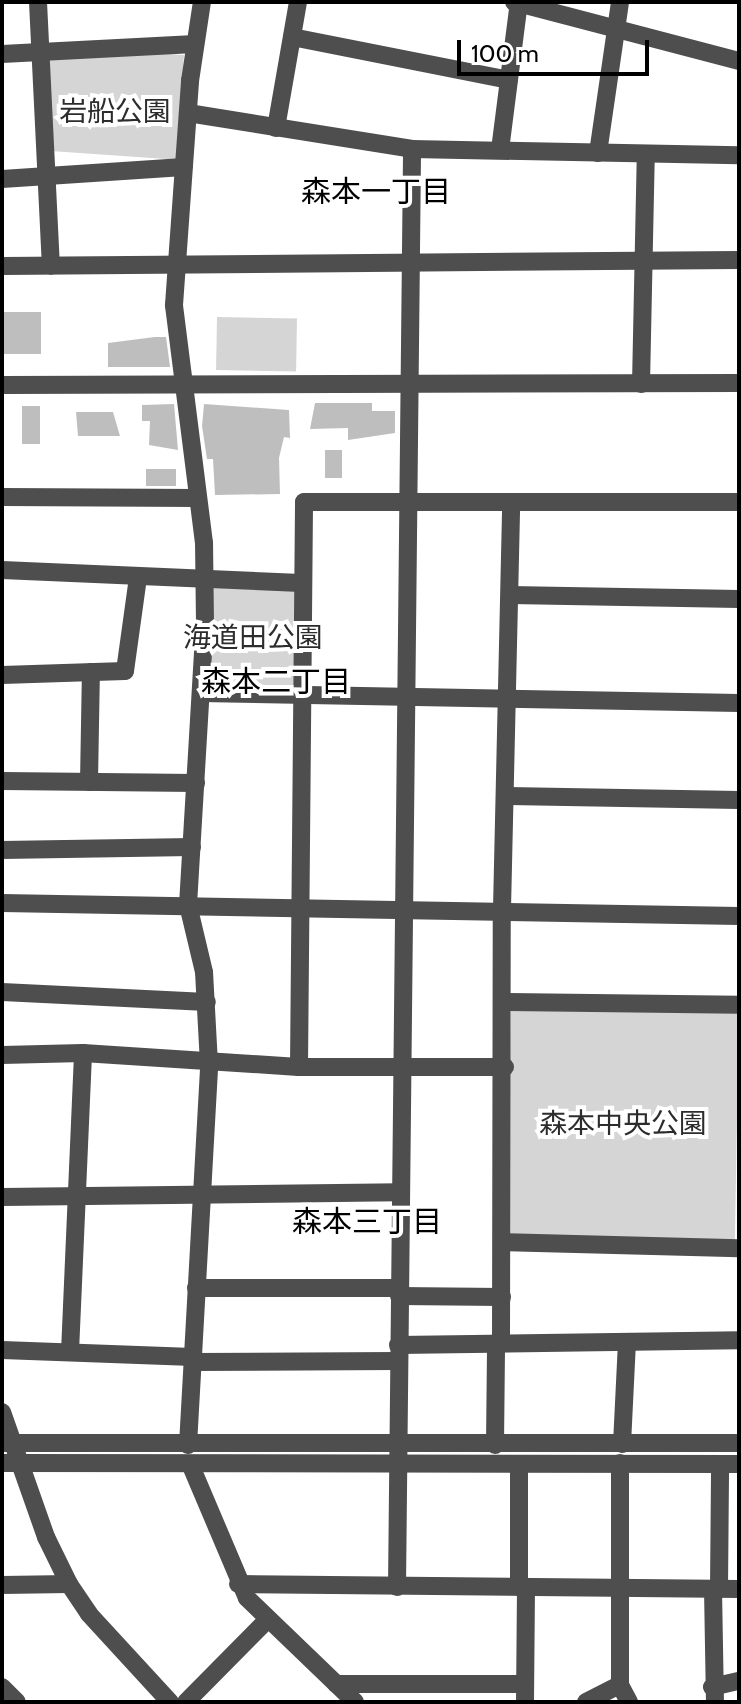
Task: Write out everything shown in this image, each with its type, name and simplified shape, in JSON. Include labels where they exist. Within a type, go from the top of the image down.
[{"type":"street","points":[[38,2],[51,266]]},
{"type":"street","points":[[188,1445],[209,1064],[207,1002],[188,905],[201,693],[204,582],[198,498],[174,305],[188,113],[202,2]]},
{"type":"street","points":[[276,128],[298,2]]},
{"type":"street","points":[[500,150],[517,2],[739,61]]},
{"type":"street","points":[[598,153],[613,28],[620,2]]},
{"type":"street","points":[[292,37],[509,80]]},
{"type":"street","points":[[2,54],[195,44]]},
{"type":"street","points":[[188,113],[412,149],[739,155]]},
{"type":"street","points":[[397,1587],[400,1067],[412,149]]},
{"type":"street","points":[[641,384],[641,261],[646,154]]},
{"type":"street","points":[[2,179],[184,167]]},
{"type":"street","points":[[2,266],[739,260]]},
{"type":"street","points":[[2,385],[410,381],[739,383]]},
{"type":"street","points":[[2,497],[198,498]]},
{"type":"street","points":[[299,1067],[297,907],[304,502],[739,502]]},
{"type":"street","points":[[495,1445],[503,1242],[505,1002],[502,909],[507,796],[511,504]]},
{"type":"street","points":[[2,570],[204,582],[301,583]]},
{"type":"street","points":[[2,675],[125,671],[138,577]]},
{"type":"street","points":[[510,595],[739,599]]},
{"type":"street","points":[[89,782],[91,672]]},
{"type":"street","points":[[201,693],[739,703]]},
{"type":"street","points":[[2,781],[196,783]]},
{"type":"street","points":[[507,796],[739,800]]},
{"type":"street","points":[[2,850],[192,847]]},
{"type":"street","points":[[2,903],[502,909],[739,916]]},
{"type":"street","points":[[2,992],[207,1002]]},
{"type":"street","points":[[505,1002],[739,1005]]},
{"type":"street","points":[[2,1055],[83,1053],[209,1064],[299,1067],[505,1067]]},
{"type":"street","points":[[70,1352],[83,1053]]},
{"type":"street","points":[[2,1197],[202,1192],[399,1192]]},
{"type":"street","points":[[503,1242],[739,1248]]},
{"type":"street","points":[[196,1288],[502,1297]]},
{"type":"street","points":[[2,1350],[193,1360],[398,1353],[499,1344],[739,1340]]},
{"type":"street","points":[[622,1444],[627,1342]]},
{"type":"street","points":[[2,1412],[10,1463],[69,1584],[89,1614],[170,1702]]},
{"type":"street","points":[[6,1443],[397,1446],[739,1443]]},
{"type":"street","points":[[10,1463],[191,1466],[739,1464]]},
{"type":"street","points":[[620,1463],[620,1685],[629,1702]]},
{"type":"street","points":[[720,1464],[716,1589],[725,1691]]},
{"type":"street","points":[[336,1684],[525,1693],[519,1465]]},
{"type":"street","points":[[191,1466],[238,1584],[268,1619],[355,1702]]},
{"type":"street","points":[[2,1585],[69,1584]]},
{"type":"street","points":[[238,1584],[739,1589]]},
{"type":"street","points":[[186,1702],[268,1619]]},
{"type":"street","points":[[586,1702],[620,1685]]},
{"type":"street","points":[[2,1687],[17,1702]]},
{"type":"green space","name":"岩船公園","points":[[47,45],[184,55],[177,160],[40,150]]},
{"type":"green space","points":[[217,317],[297,318],[296,371],[216,370]]},
{"type":"green space","name":"海道田公園","points":[[211,587],[297,589],[295,688],[209,687]]},
{"type":"green space","name":"森本中央公園","points":[[511,1002],[739,1006],[735,1246],[507,1242]]},
{"type":"building","points":[[2,312],[41,312],[41,354],[2,354]]},
{"type":"building","points":[[166,337],[170,367],[108,367],[108,343]]},
{"type":"building","points":[[315,403],[372,403],[372,411],[395,411],[395,433],[348,440],[348,428],[310,429]]},
{"type":"building","points":[[174,404],[178,450],[149,445],[150,421],[142,421],[142,405]]},
{"type":"building","points":[[204,404],[289,410],[290,438],[284,437],[279,458],[280,494],[215,495],[213,459],[207,459],[202,426]]},
{"type":"building","points":[[22,406],[40,406],[40,444],[22,444]]},
{"type":"building","points":[[76,412],[113,412],[120,436],[78,436]]},
{"type":"building","points":[[325,450],[342,450],[342,478],[325,478]]},
{"type":"building","points":[[146,469],[176,469],[176,486],[146,486]]},
{"type":"district","name":"森本一丁目","points":[[376,192]]},
{"type":"district","name":"森本二丁目","points":[[276,682]]},
{"type":"district","name":"森本三丁目","points":[[367,1222]]}]
